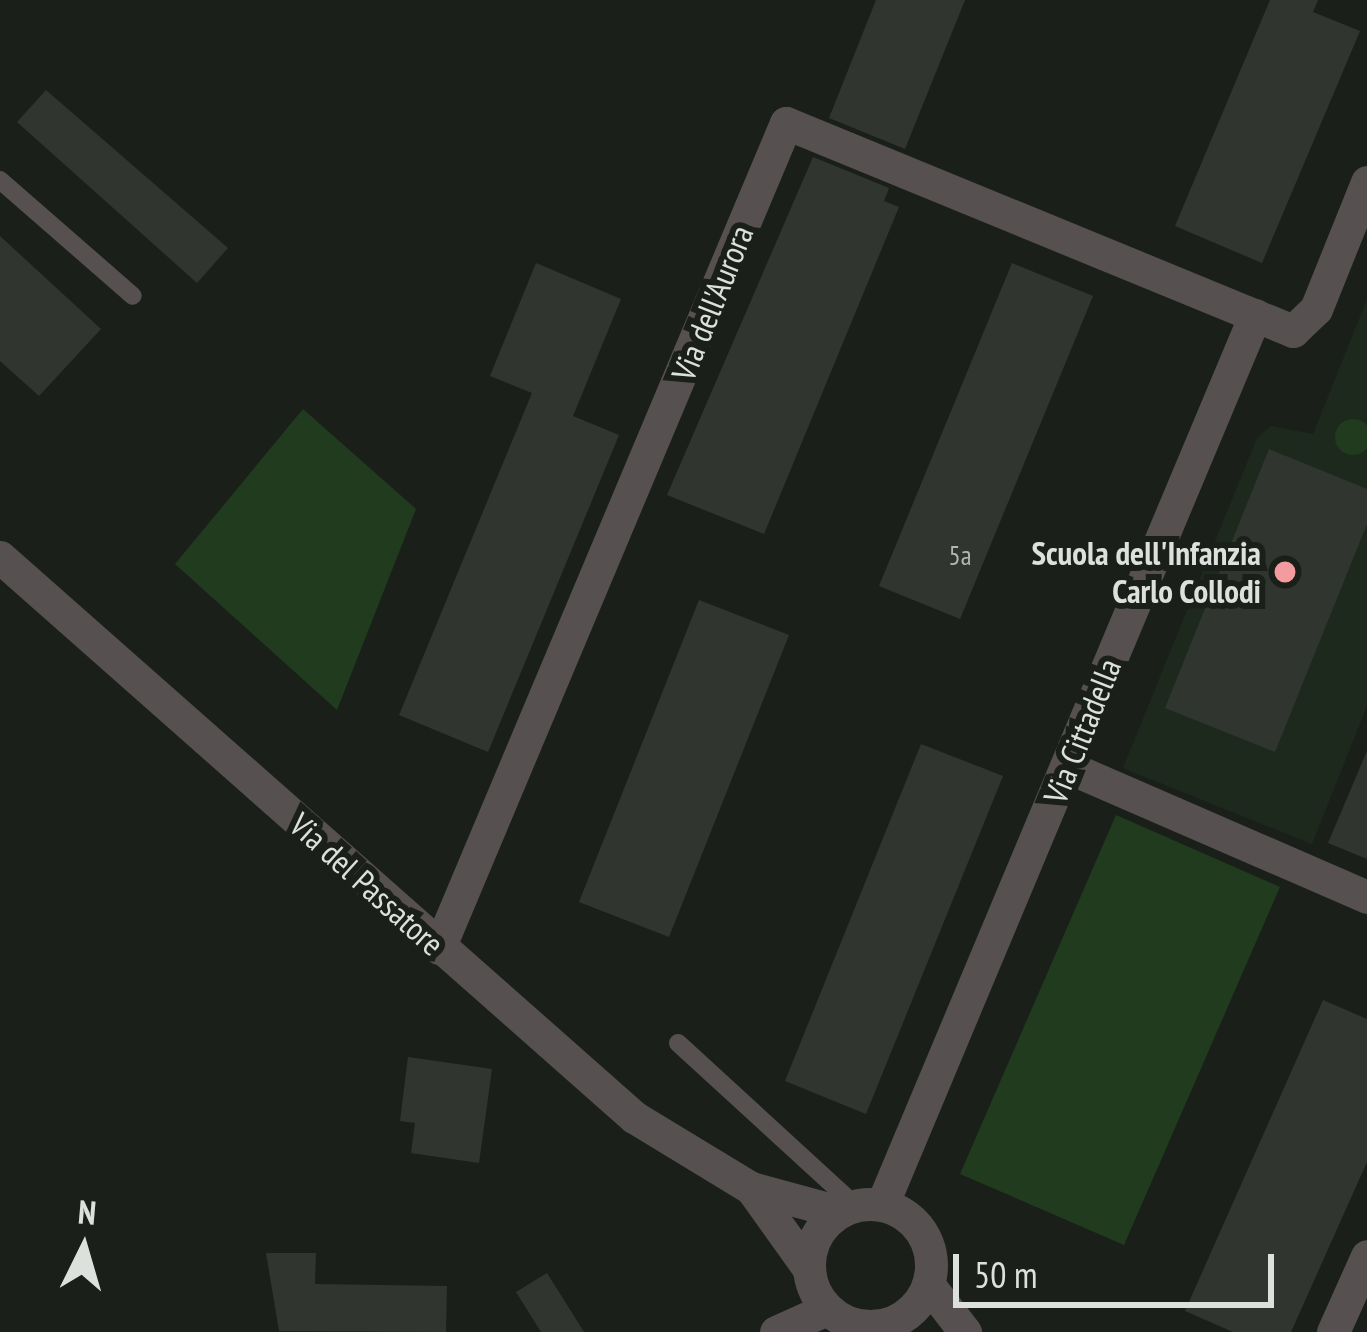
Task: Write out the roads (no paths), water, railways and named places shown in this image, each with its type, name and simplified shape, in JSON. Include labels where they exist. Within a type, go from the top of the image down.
[{"type":"street","name":"Via dell'Aurora","points":[[440,948],[786,123],[1255,315]]},
{"type":"street","points":[[1255,315],[1293,331],[1316,309],[1353,256],[1367,182]]},
{"type":"street","name":"Via Cittadella","points":[[859,1207],[1068,767],[1255,315]]},
{"type":"street","name":"Via del Passatore","points":[[0,557],[634,1118],[751,1188],[859,1207]]},
{"type":"street","points":[[1068,767],[1367,897]]},
{"type":"street","name":"Via del Passatore","points":[[751,1188],[808,1269]]},
{"type":"street","points":[[827,1309],[808,1269],[816,1236],[859,1207],[917,1226],[928,1284],[964,1332]]},
{"type":"street","points":[[1334,1332],[1367,1256]]},
{"type":"street","points":[[776,1332],[827,1309],[889,1328],[928,1284]]},
{"type":"lane","points":[[0,180],[134,296]]},
{"type":"lane","points":[[678,1043],[859,1207]]},
{"type":"place","name":"Scuola dell'Infanzia Carlo Collodi","points":[[1285,572]]}]
